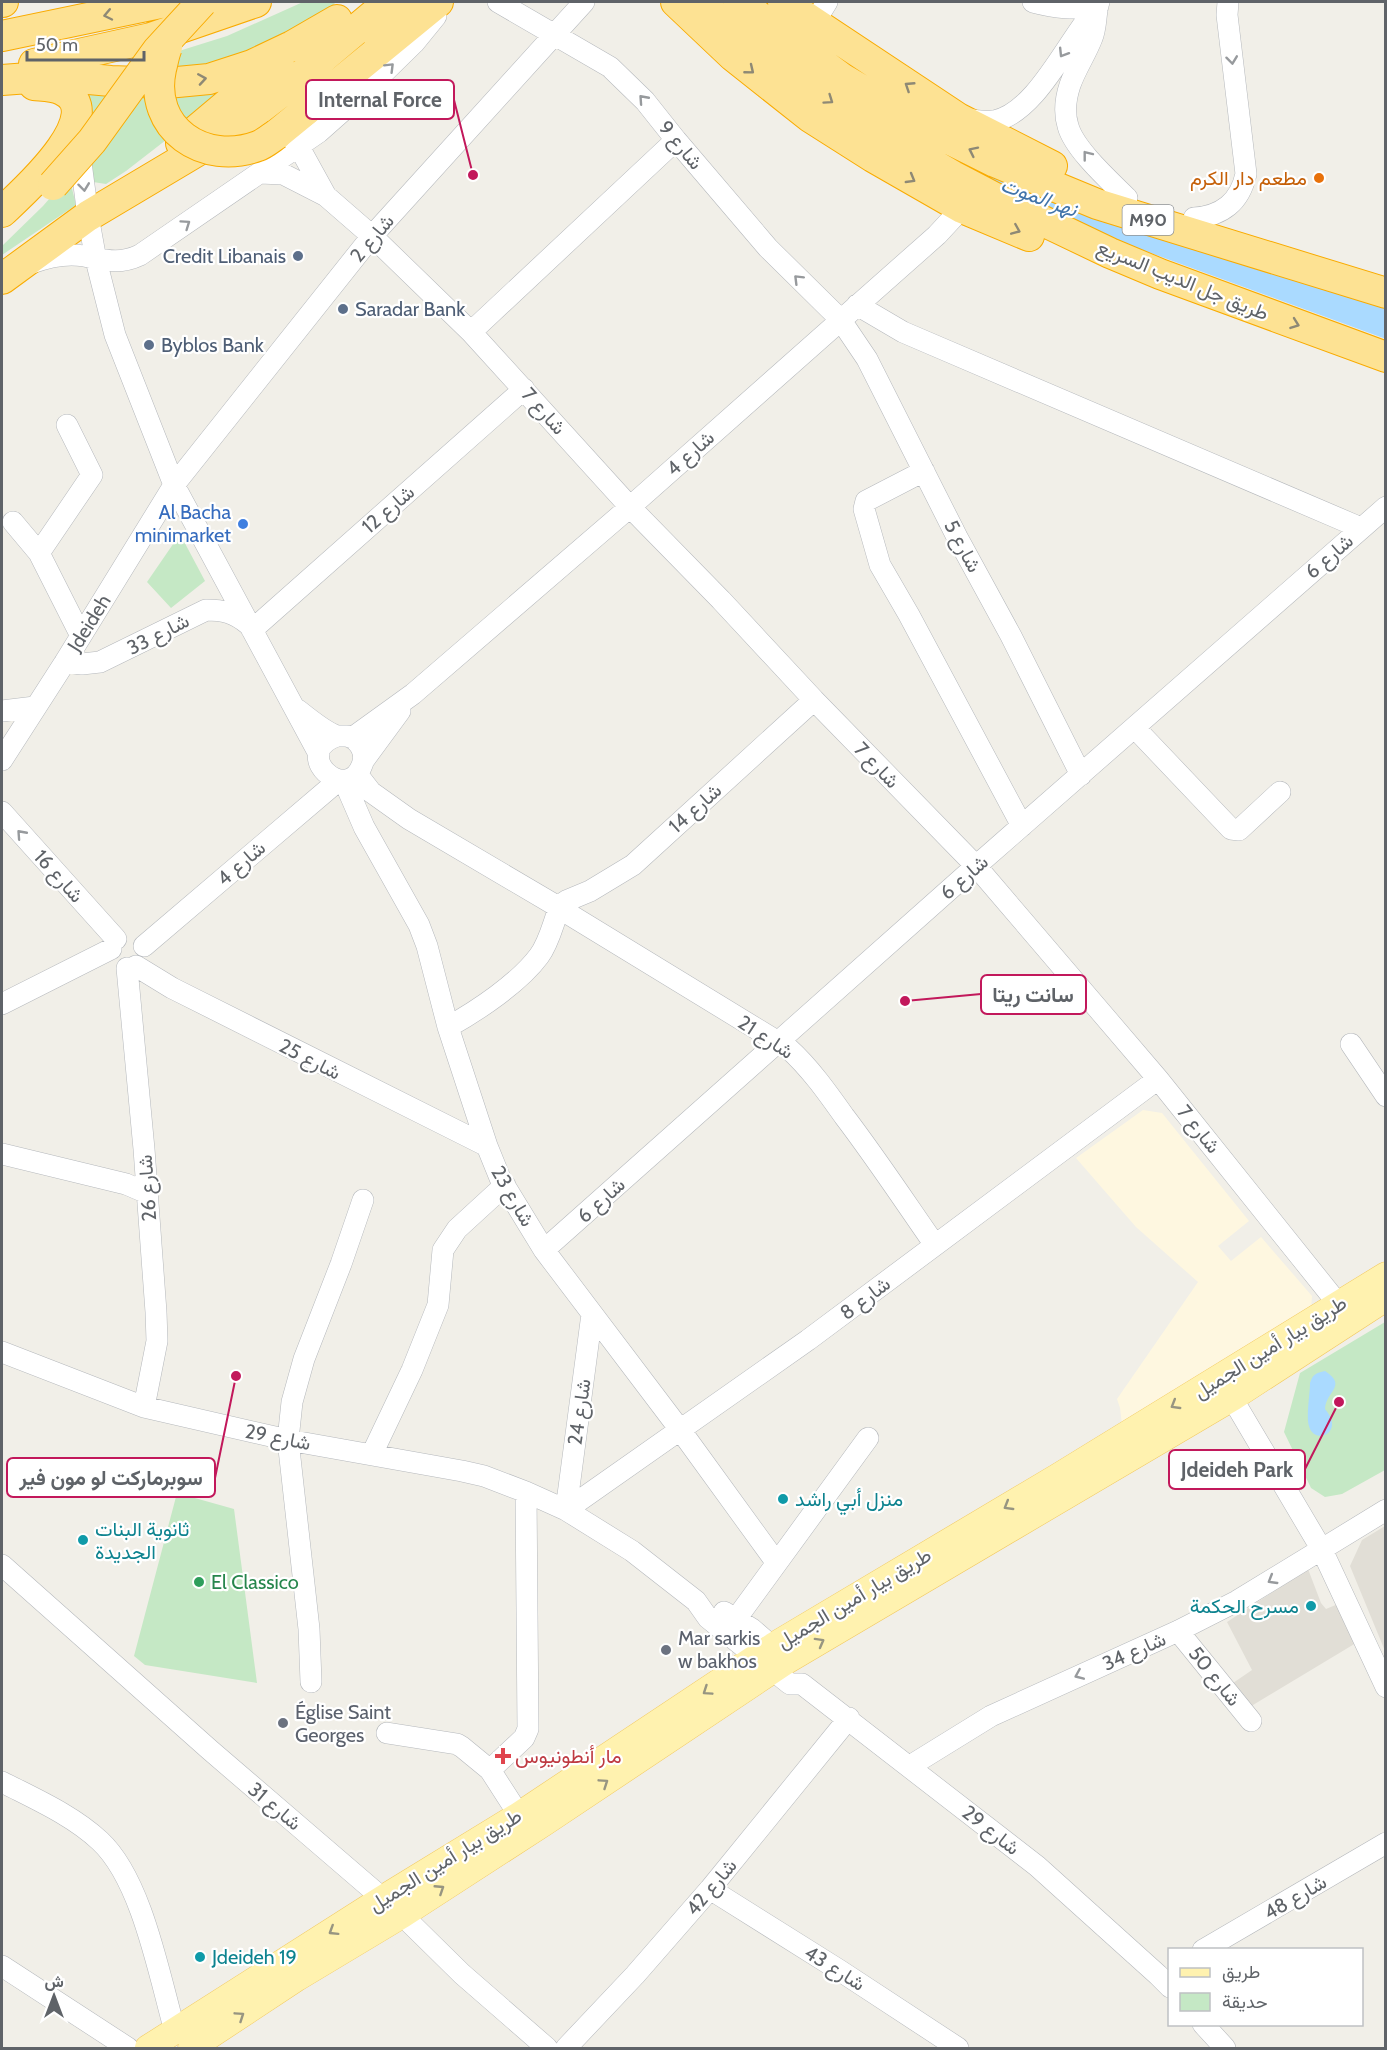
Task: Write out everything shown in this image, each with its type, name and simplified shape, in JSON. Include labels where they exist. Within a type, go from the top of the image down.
[{"type":"highway","points":[[2,36],[165,2]]},
{"type":"highway","points":[[2,234],[35,204],[92,141],[157,51],[202,2]]},
{"type":"highway","points":[[2,71],[151,38],[256,2]]},
{"type":"highway","points":[[6,275],[88,216],[219,138],[289,86],[389,2]]},
{"type":"highway","points":[[152,177],[203,160],[265,126],[417,2]]},
{"type":"highway","points":[[177,29],[165,51],[158,84],[165,112],[172,126],[192,144],[212,151],[227,152],[288,141],[438,2]]},
{"type":"highway","points":[[676,2],[733,56],[810,117],[873,157],[962,208],[1117,271],[1160,274]]},
{"type":"highway","name":"طريق جل الديب السريع","points":[[699,2],[748,43],[857,120],[953,176],[1110,253],[1160,274],[1386,357]]},
{"type":"highway","name":"طريق جل الديب السريع","points":[[739,2],[843,79],[919,124],[995,162],[1097,204],[1386,293]]},
{"type":"highway","points":[[783,2],[821,12],[958,118],[1040,160],[1127,198],[1194,218],[1343,272],[1386,293]]},
{"type":"highway","points":[[152,177],[173,150],[231,101],[348,11]]},
{"type":"highway","points":[[2,81],[56,76],[168,83],[208,79],[252,65],[292,46],[348,11]]},
{"type":"highway","points":[[2,81],[63,90],[74,101],[77,116],[74,128],[62,148],[2,212]]},
{"type":"main road","name":"طريق بيار أمين الجميل","points":[[148,2049],[183,2040],[297,1978],[402,1915],[544,1823],[773,1659],[1232,1398],[1345,1313],[1386,1275]]},
{"type":"main road","name":"طريق بيار أمين الجميل","points":[[183,2040],[382,1899],[773,1659],[1058,1477],[1345,1313],[1386,1298]]},
{"type":"street","points":[[6,275],[28,264],[54,256],[85,256],[96,260],[118,262],[140,255],[260,174],[288,141],[363,93],[414,43],[448,2]]},
{"type":"street","name":"شارع 9","points":[[498,2],[610,68],[624,79],[768,248],[840,320]]},
{"type":"street","name":"شارع 2","points":[[174,485],[372,236],[584,2]]},
{"type":"street","points":[[1034,2],[1059,8],[1080,9],[1098,4]]},
{"type":"street","points":[[1194,218],[1218,213],[1229,207],[1240,192],[1246,174],[1227,15],[1228,2]]},
{"type":"street","points":[[958,118],[994,121],[1020,108],[1035,93],[1098,4]]},
{"type":"street","points":[[1098,4],[1097,21],[1092,39],[1080,61],[1068,92],[1067,124],[1074,139],[1098,170],[1127,198]]},
{"type":"street","points":[[77,116],[88,216],[96,260],[115,335],[174,485],[293,706],[342,770],[361,747],[293,706]]},
{"type":"street","points":[[471,332],[676,140]]},
{"type":"street","points":[[288,141],[326,196]]},
{"type":"street","points":[[260,174],[283,174],[326,196]]},
{"type":"street","name":"شارع 7","points":[[326,196],[372,236],[471,332],[630,507],[975,866],[1158,1079],[1345,1313]]},
{"type":"street","name":"شارع 4","points":[[136,954],[342,770],[413,694],[630,507],[937,235],[962,208]]},
{"type":"street","points":[[857,305],[903,332],[1361,528]]},
{"type":"street","name":"شارع 5","points":[[840,320],[867,358],[1081,776]]},
{"type":"street","name":"شارع 12","points":[[250,627],[524,389]]},
{"type":"street","points":[[39,553],[92,475],[67,425]]},
{"type":"street","points":[[924,471],[866,501],[864,509],[880,566],[909,615],[1022,826]]},
{"type":"street","name":"Jdeideh","points":[[2,760],[174,485]]},
{"type":"street","name":"شارع 6","points":[[544,1250],[975,866],[1081,776],[1386,507]]},
{"type":"street","points":[[13,522],[39,553],[81,636]]},
{"type":"street","name":"شارع 33","points":[[65,662],[100,662],[206,610],[229,612],[250,627]]},
{"type":"street","name":"شارع 4","points":[[342,770],[325,742],[344,737],[413,694]]},
{"type":"street","name":"شارع 14","points":[[561,908],[633,865],[814,700]]},
{"type":"street","points":[[2,711],[35,707]]},
{"type":"street","points":[[1135,728],[1231,829],[1239,830],[1280,792]]},
{"type":"street","name":"شارع 21","points":[[342,770],[408,819],[561,908],[797,1056],[814,1076],[935,1245]]},
{"type":"street","name":"شارع 23","points":[[342,770],[364,827],[419,925],[427,946],[448,1027],[486,1146],[505,1185],[544,1250],[681,1431],[776,1562]]},
{"type":"street","name":"شارع 16","points":[[2,812],[114,944],[113,959],[116,963],[136,954]]},
{"type":"street","points":[[448,1027],[480,1009],[538,957],[561,908]]},
{"type":"street","points":[[2,1004],[114,944],[127,934],[136,954]]},
{"type":"street","name":"شارع 25","points":[[136,954],[172,988],[486,1146]]},
{"type":"street","name":"شارع 26","points":[[136,954],[147,1193],[158,1341],[144,1407]]},
{"type":"street","points":[[1352,1044],[1386,1096]]},
{"type":"street","name":"شارع 8","points":[[566,1510],[681,1431],[1158,1079]]},
{"type":"street","points":[[2,1154],[126,1184],[147,1193]]},
{"type":"street","points":[[372,1454],[412,1370],[438,1305],[444,1250],[457,1229],[505,1185]]},
{"type":"street","points":[[311,1682],[309,1629],[288,1440],[292,1402],[304,1359],[363,1200]]},
{"type":"street","name":"شارع 24","points":[[566,1510],[592,1314]]},
{"type":"street","name":"شارع 29","points":[[2,1352],[144,1407],[288,1440],[484,1476],[526,1492],[566,1510],[632,1551],[696,1601],[708,1618],[773,1659]]},
{"type":"street","points":[[1232,1398],[1322,1550],[1386,1687]]},
{"type":"street","points":[[736,1619],[868,1438]]},
{"type":"street","points":[[490,1770],[524,1738],[528,1729],[526,1492]]},
{"type":"street","name":"شارع 34","points":[[910,1766],[991,1716],[1178,1631],[1237,1601],[1386,1510]]},
{"type":"street","name":"شارع 31","points":[[2,1565],[402,1915],[462,1974],[547,2049]]},
{"type":"street","name":"شارع 29","points":[[696,1601],[714,1606],[736,1619],[773,1659],[790,1684],[802,1684],[849,1718],[1036,1866],[1166,1977]]},
{"type":"street","name":"شارع 50","points":[[1178,1631],[1251,1721]]},
{"type":"street","name":"شارع 42","points":[[566,2049],[710,1889],[849,1718]]},
{"type":"street","points":[[387,1733],[457,1744],[490,1770],[519,1815]]},
{"type":"street","points":[[2,1782],[67,1816],[99,1840],[112,1854],[139,1903],[183,2040]]},
{"type":"street","name":"شارع 48","points":[[1206,1948],[1386,1843]]},
{"type":"street","name":"شارع 43","points":[[710,1889],[839,1970],[958,2049]]},
{"type":"street","points":[[2,1966],[128,2049]]},
{"type":"street","points":[[1204,2026],[1225,2049]]},
{"type":"shaded area","points":[[1143,1110],[1162,1113],[1249,1221],[1218,1246],[1231,1261],[1261,1237],[1312,1296],[1311,1311],[1122,1425],[1117,1399],[1198,1282],[1136,1227],[1076,1158]]},
{"type":"shaded area","points":[[1385,1526],[1385,1651],[1350,1566],[1362,1540]]},
{"type":"shaded area","points":[[1308,1569],[1321,1603],[1326,1609],[1338,1604],[1356,1643],[1248,1708],[1233,1683],[1252,1670],[1227,1622]]},
{"type":"green space","points":[[303,2],[336,2],[324,15],[244,62],[166,71],[179,51],[227,36]]},
{"type":"green space","points":[[255,71],[126,171],[106,184],[93,182],[77,94]]},
{"type":"green space","points":[[69,176],[76,205],[2,255],[2,246],[43,206]]},
{"type":"green space","points":[[180,534],[205,581],[171,608],[147,582]]},
{"type":"green space","points":[[1385,1322],[1385,1470],[1342,1494],[1325,1497],[1311,1488],[1284,1432],[1300,1373]]},
{"type":"green space","name":"El Classico","points":[[177,1493],[234,1509],[257,1683],[145,1665],[134,1656]]},
{"type":"water","points":[[1325,1371],[1332,1376],[1335,1385],[1325,1409],[1331,1417],[1332,1425],[1327,1434],[1322,1436],[1312,1432],[1308,1422],[1308,1411],[1311,1380],[1315,1374]]},
{"type":"waterway","name":"نهر الموت","points":[[926,141],[989,179],[1386,324]]},
{"type":"place","name":"Internal Force","points":[[473,175]]},
{"type":"place","name":"مطعم دار الكرم","points":[[1319,178]]},
{"type":"place","name":"Credit Libanais","points":[[298,256]]},
{"type":"place","name":"Saradar Bank","points":[[343,309]]},
{"type":"place","name":"Byblos Bank","points":[[149,345]]},
{"type":"place","name":"Al Bacha minimarket","points":[[243,524]]},
{"type":"place","name":"سانت ريتا","points":[[905,1001]]},
{"type":"place","name":"سوبرماركت لو مون فير","points":[[236,1376]]},
{"type":"place","name":"Jdeideh Park","points":[[1339,1402]]},
{"type":"place","name":"منزل أبي راشد","points":[[783,1499]]},
{"type":"place","name":"ثانوية البنات الجديدة","points":[[83,1540]]},
{"type":"place","name":"El Classico","points":[[199,1582]]},
{"type":"place","name":"مسرح الحكمة","points":[[1311,1606]]},
{"type":"place","name":"Mar sarkis w bakhos","points":[[666,1650]]},
{"type":"place","name":"Église Saint Georges","points":[[283,1723]]},
{"type":"place","name":"مار أنطونيوس","points":[[503,1756]]},
{"type":"place","name":"Jdeideh 19","points":[[200,1957]]}]
